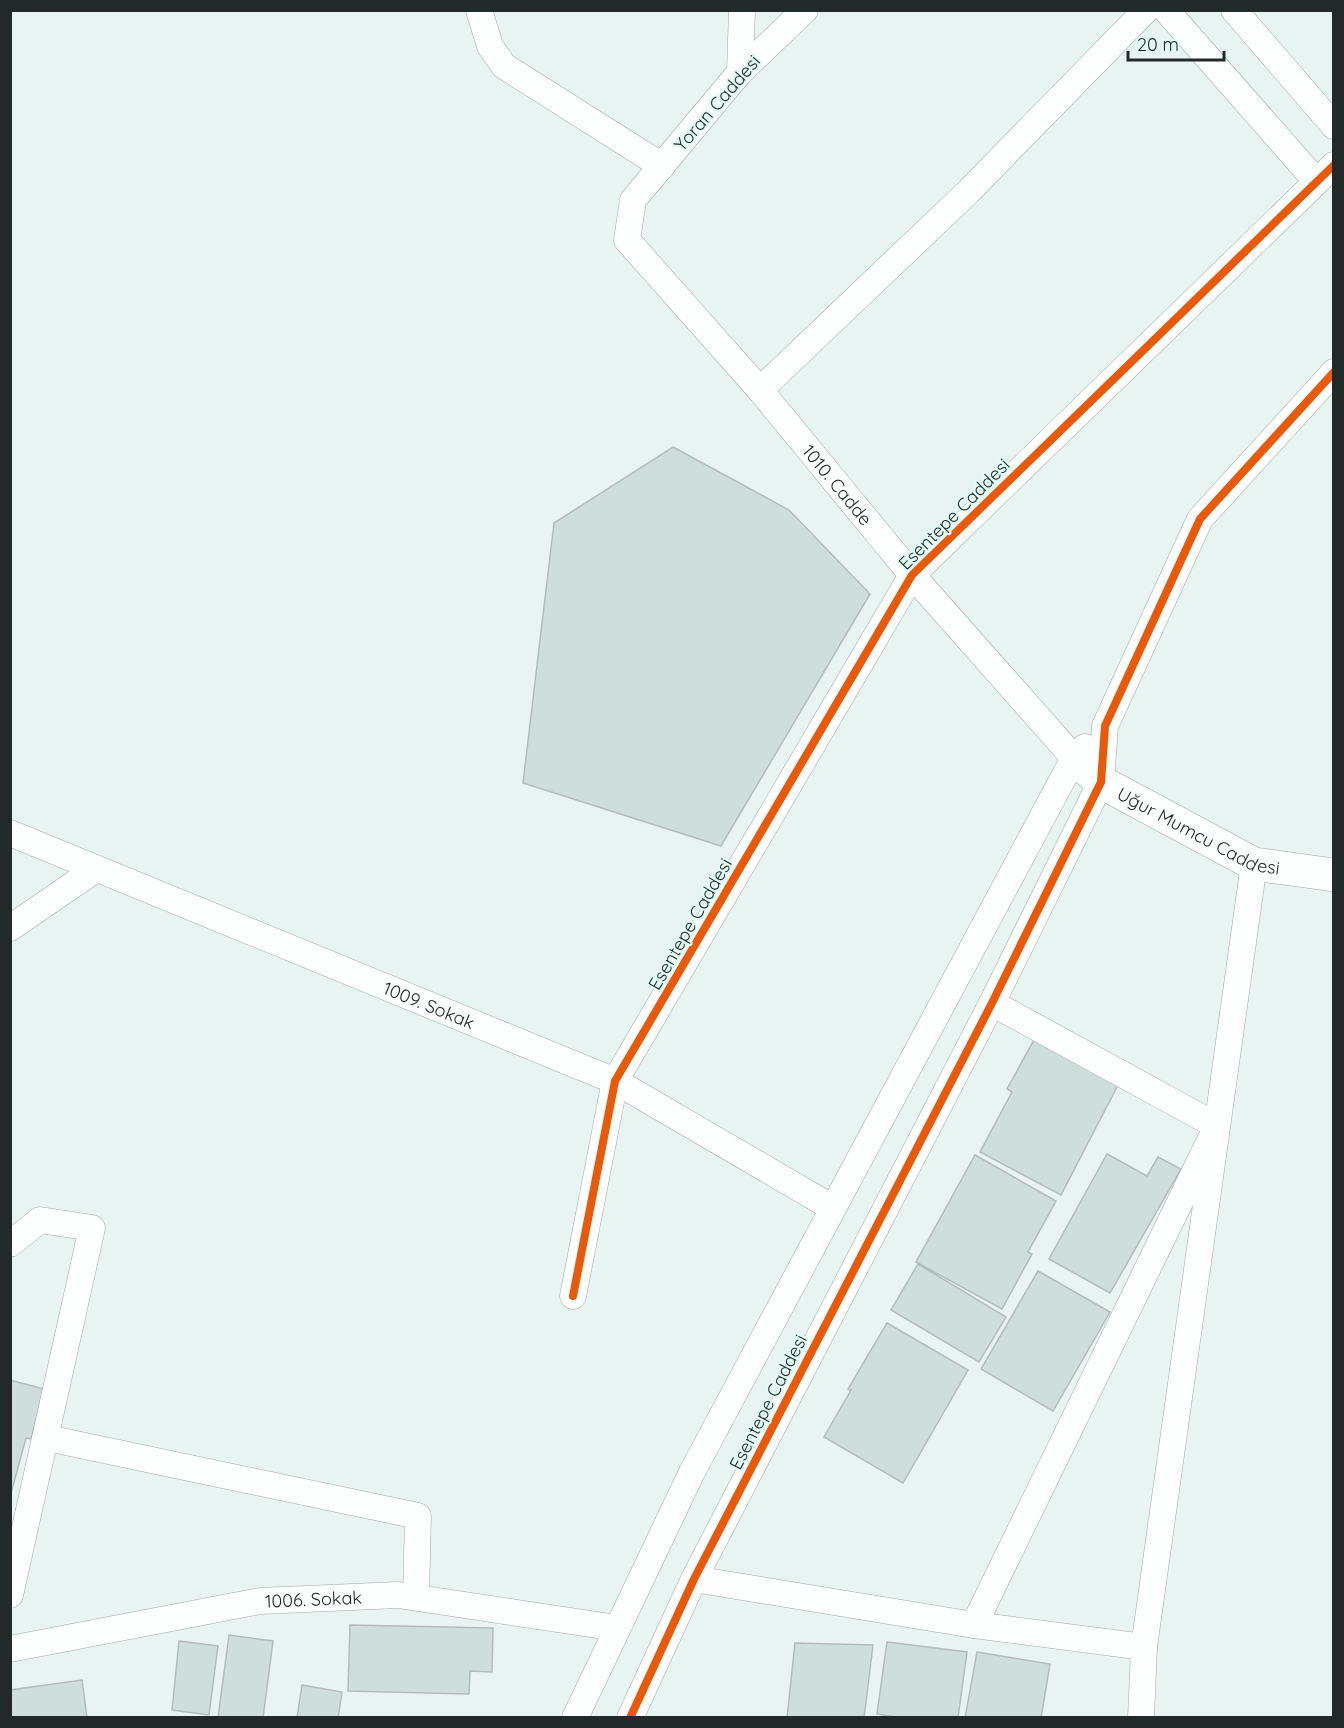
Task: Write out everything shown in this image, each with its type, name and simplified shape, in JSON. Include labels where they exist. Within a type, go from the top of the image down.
[{"type":"street","points":[[479,10],[490,46],[504,66],[662,165]]},
{"type":"street","points":[[740,72],[742,10]]},
{"type":"street","name":"Yoran Caddesi","points":[[633,200],[740,72],[805,10]]},
{"type":"street","points":[[760,390],[969,191],[1146,10]]},
{"type":"street","points":[[1166,10],[1325,173]]},
{"type":"street","points":[[1234,10],[1334,126]]},
{"type":"street","name":"Esentepe Caddesi","points":[[573,1296],[615,1081],[912,575],[1325,173]]},
{"type":"street","name":"1010. Cadde","points":[[633,200],[627,240],[760,390],[912,575],[1074,758]]},
{"type":"street","points":[[1101,782],[1105,726],[1200,519],[1334,372]]},
{"type":"street","name":"Esentepe Caddesi","points":[[575,1718],[692,1472],[833,1208],[1074,758],[1105,726]]},
{"type":"street","name":"Uğur Mumcu Caddesi","points":[[1074,758],[1101,782],[1254,864],[1334,875]]},
{"type":"street","name":"Esentepe Caddesi","points":[[630,1718],[693,1579],[992,1002],[1101,782]]},
{"type":"street","name":"1009. Sokak","points":[[10,833],[615,1081],[833,1208]]},
{"type":"street","points":[[1141,1718],[1144,1647],[1254,864]]},
{"type":"street","points":[[10,928],[96,869]]},
{"type":"street","points":[[992,1002],[1217,1126]]},
{"type":"street","points":[[974,1625],[1217,1126]]},
{"type":"street","points":[[10,1244],[40,1220],[92,1228],[47,1438],[12,1583]]},
{"type":"street","points":[[47,1438],[418,1516],[416,1597]]},
{"type":"street","points":[[693,1579],[974,1625],[1144,1647]]},
{"type":"street","name":"1006. Sokak","points":[[10,1649],[260,1601],[398,1595],[617,1628]]},
{"type":"building","points":[[673,447],[789,510],[870,594],[721,846],[523,783],[554,523]]},
{"type":"building","points":[[1035,1038],[1119,1083],[1061,1195],[980,1152],[1012,1092],[1007,1089]]},
{"type":"building","points":[[1107,1154],[1147,1176],[1158,1157],[1181,1169],[1110,1293],[1049,1259]]},
{"type":"building","points":[[975,1155],[1056,1201],[1028,1252],[1032,1254],[1002,1309],[916,1262]]},
{"type":"building","points":[[918,1264],[1006,1317],[979,1362],[891,1310]]},
{"type":"building","points":[[1038,1271],[1110,1312],[1053,1411],[981,1369]]},
{"type":"building","points":[[887,1323],[968,1370],[903,1483],[824,1437],[851,1390],[848,1389]]},
{"type":"building","points":[[10,1380],[44,1389],[31,1439],[26,1438],[10,1497]]},
{"type":"building","points":[[350,1625],[493,1628],[492,1672],[470,1671],[469,1694],[348,1691]]},
{"type":"building","points":[[229,1635],[273,1641],[263,1718],[218,1718]]},
{"type":"building","points":[[179,1641],[218,1646],[209,1715],[172,1710]]},
{"type":"building","points":[[887,1642],[967,1652],[958,1718],[901,1718],[877,1714]]},
{"type":"building","points":[[795,1643],[873,1645],[864,1718],[787,1718]]},
{"type":"building","points":[[977,1652],[1050,1664],[1041,1718],[965,1718]]},
{"type":"building","points":[[82,1680],[87,1718],[11,1718],[10,1690]]},
{"type":"building","points":[[302,1685],[342,1692],[338,1718],[297,1718]]},
{"type":"cycle path","points":[[573,1296],[615,1081],[912,575],[1334,165]]},
{"type":"cycle path","points":[[630,1718],[694,1579],[992,1003],[1101,782],[1105,726],[1200,519],[1334,372]]}]
